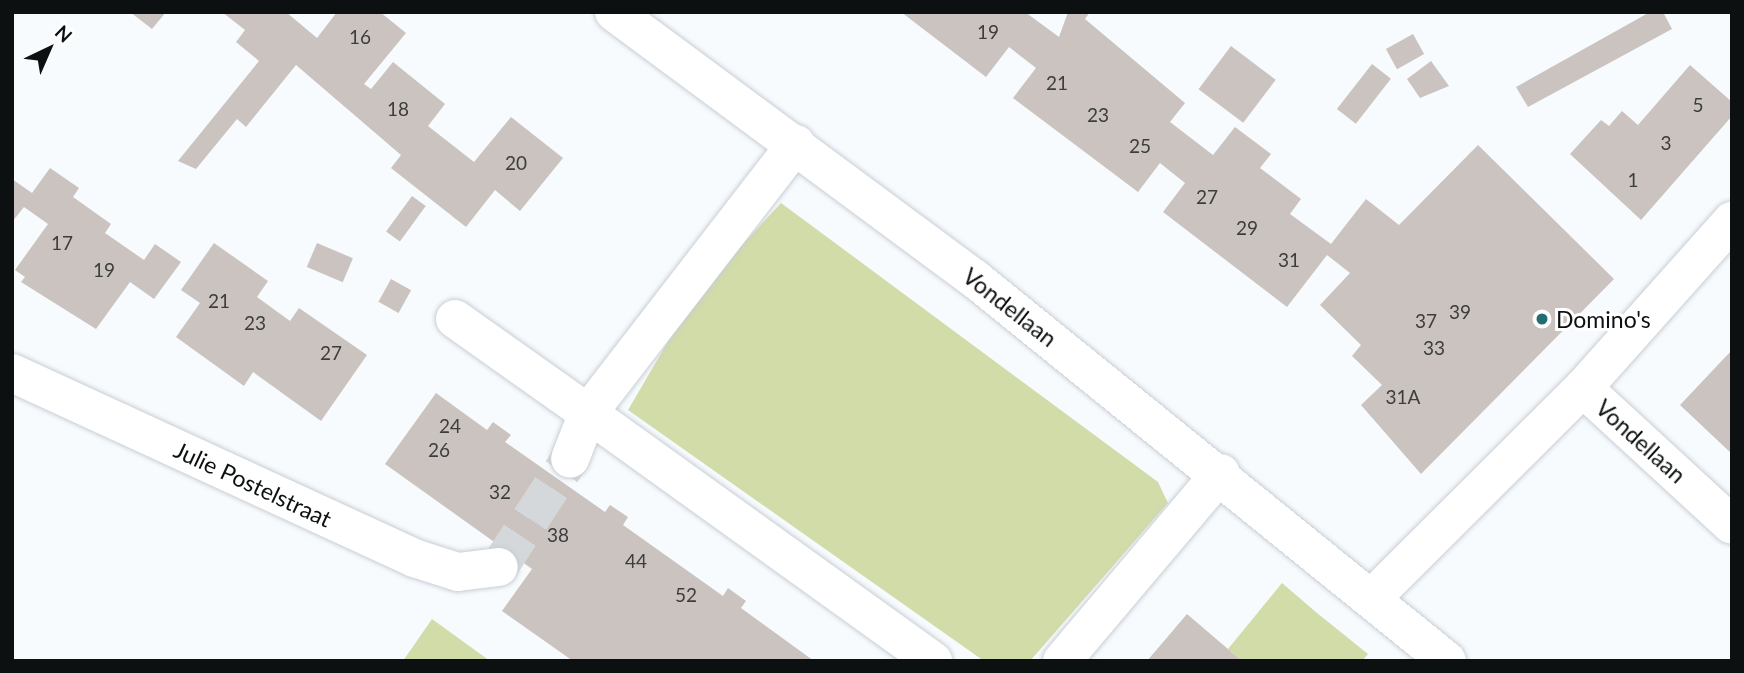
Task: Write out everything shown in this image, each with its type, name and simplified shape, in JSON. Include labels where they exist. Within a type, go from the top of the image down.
[{"type":"street","name":"Vondellaan","points":[[614,12],[796,144],[1221,473],[1447,661]]},
{"type":"street","points":[[570,459],[588,413],[796,144]]},
{"type":"street","points":[[1583,388],[1732,221]]},
{"type":"street","points":[[455,318],[933,661]]},
{"type":"street","name":"Julie Postelstraat","points":[[12,373],[414,558],[458,572],[499,567]]},
{"type":"street","name":"Vondellaan","points":[[1372,598],[1583,388],[1732,525]]},
{"type":"street","points":[[1062,661],[1221,473]]},
{"type":"green space","points":[[781,203],[1158,482],[1168,503],[1030,661],[984,661],[628,410],[694,297]]},
{"type":"green space","points":[[1282,583],[1368,654],[1362,661],[1242,661],[1228,649]]},
{"type":"green space","points":[[432,619],[490,661],[403,661]]},
{"type":"building","points":[[130,12],[166,12],[152,29]]},
{"type":"building","points":[[222,12],[286,12],[317,38],[337,12],[380,12],[406,33],[364,84],[371,89],[393,62],[445,104],[428,126],[474,162],[511,117],[563,158],[520,211],[495,190],[466,227],[391,168],[401,155],[296,65],[246,127],[237,119],[196,169],[178,161],[259,61],[236,42],[245,30]]},
{"type":"building","points":[[901,12],[1025,12],[1059,37],[1068,12],[1090,12],[1085,19],[1185,103],[1170,122],[1213,155],[1235,127],[1271,154],[1260,168],[1301,199],[1290,214],[1331,244],[1366,199],[1399,225],[1478,145],[1614,279],[1421,474],[1361,405],[1382,385],[1352,356],[1361,345],[1320,305],[1350,273],[1327,255],[1287,307],[1163,212],[1185,183],[1160,163],[1138,192],[1013,98],[1036,68],[1009,47],[986,77]]},
{"type":"building","points":[[1650,12],[1663,12],[1672,29],[1528,107],[1516,87]]},
{"type":"building","points":[[1413,34],[1424,54],[1397,69],[1386,49]]},
{"type":"building","points":[[1231,46],[1276,80],[1243,123],[1199,89]]},
{"type":"building","points":[[1431,61],[1449,86],[1420,98],[1407,79]]},
{"type":"building","points":[[1372,64],[1391,79],[1356,124],[1337,109]]},
{"type":"building","points":[[1690,65],[1732,102],[1732,116],[1641,220],[1570,154],[1601,120],[1609,126],[1622,111],[1638,125]]},
{"type":"building","points":[[50,168],[79,188],[73,197],[111,224],[105,233],[144,260],[155,244],[181,262],[154,299],[130,282],[96,329],[21,282],[25,277],[15,270],[48,224],[24,207],[12,222],[12,179],[32,193]]},
{"type":"building","points":[[412,196],[426,206],[400,242],[386,232]]},
{"type":"building","points":[[214,243],[268,281],[257,297],[290,321],[299,308],[367,355],[321,421],[253,372],[244,386],[176,337],[200,303],[181,290]]},
{"type":"building","points":[[317,243],[353,258],[343,282],[307,267]]},
{"type":"building","points":[[391,279],[411,290],[399,313],[378,302]]},
{"type":"building","points":[[1732,350],[1732,454],[1680,405]]},
{"type":"building","points":[[436,393],[487,430],[493,422],[511,435],[505,442],[605,512],[610,505],[628,517],[623,525],[723,596],[728,588],[746,601],[741,608],[814,661],[573,661],[502,611],[532,569],[385,464]]},
{"type":"building","points":[[1187,614],[1242,661],[1147,661]]},
{"type":"tunnel","points":[[499,567],[570,459]]},
{"type":"place","name":"Domino's","points":[[1542,319]]}]
